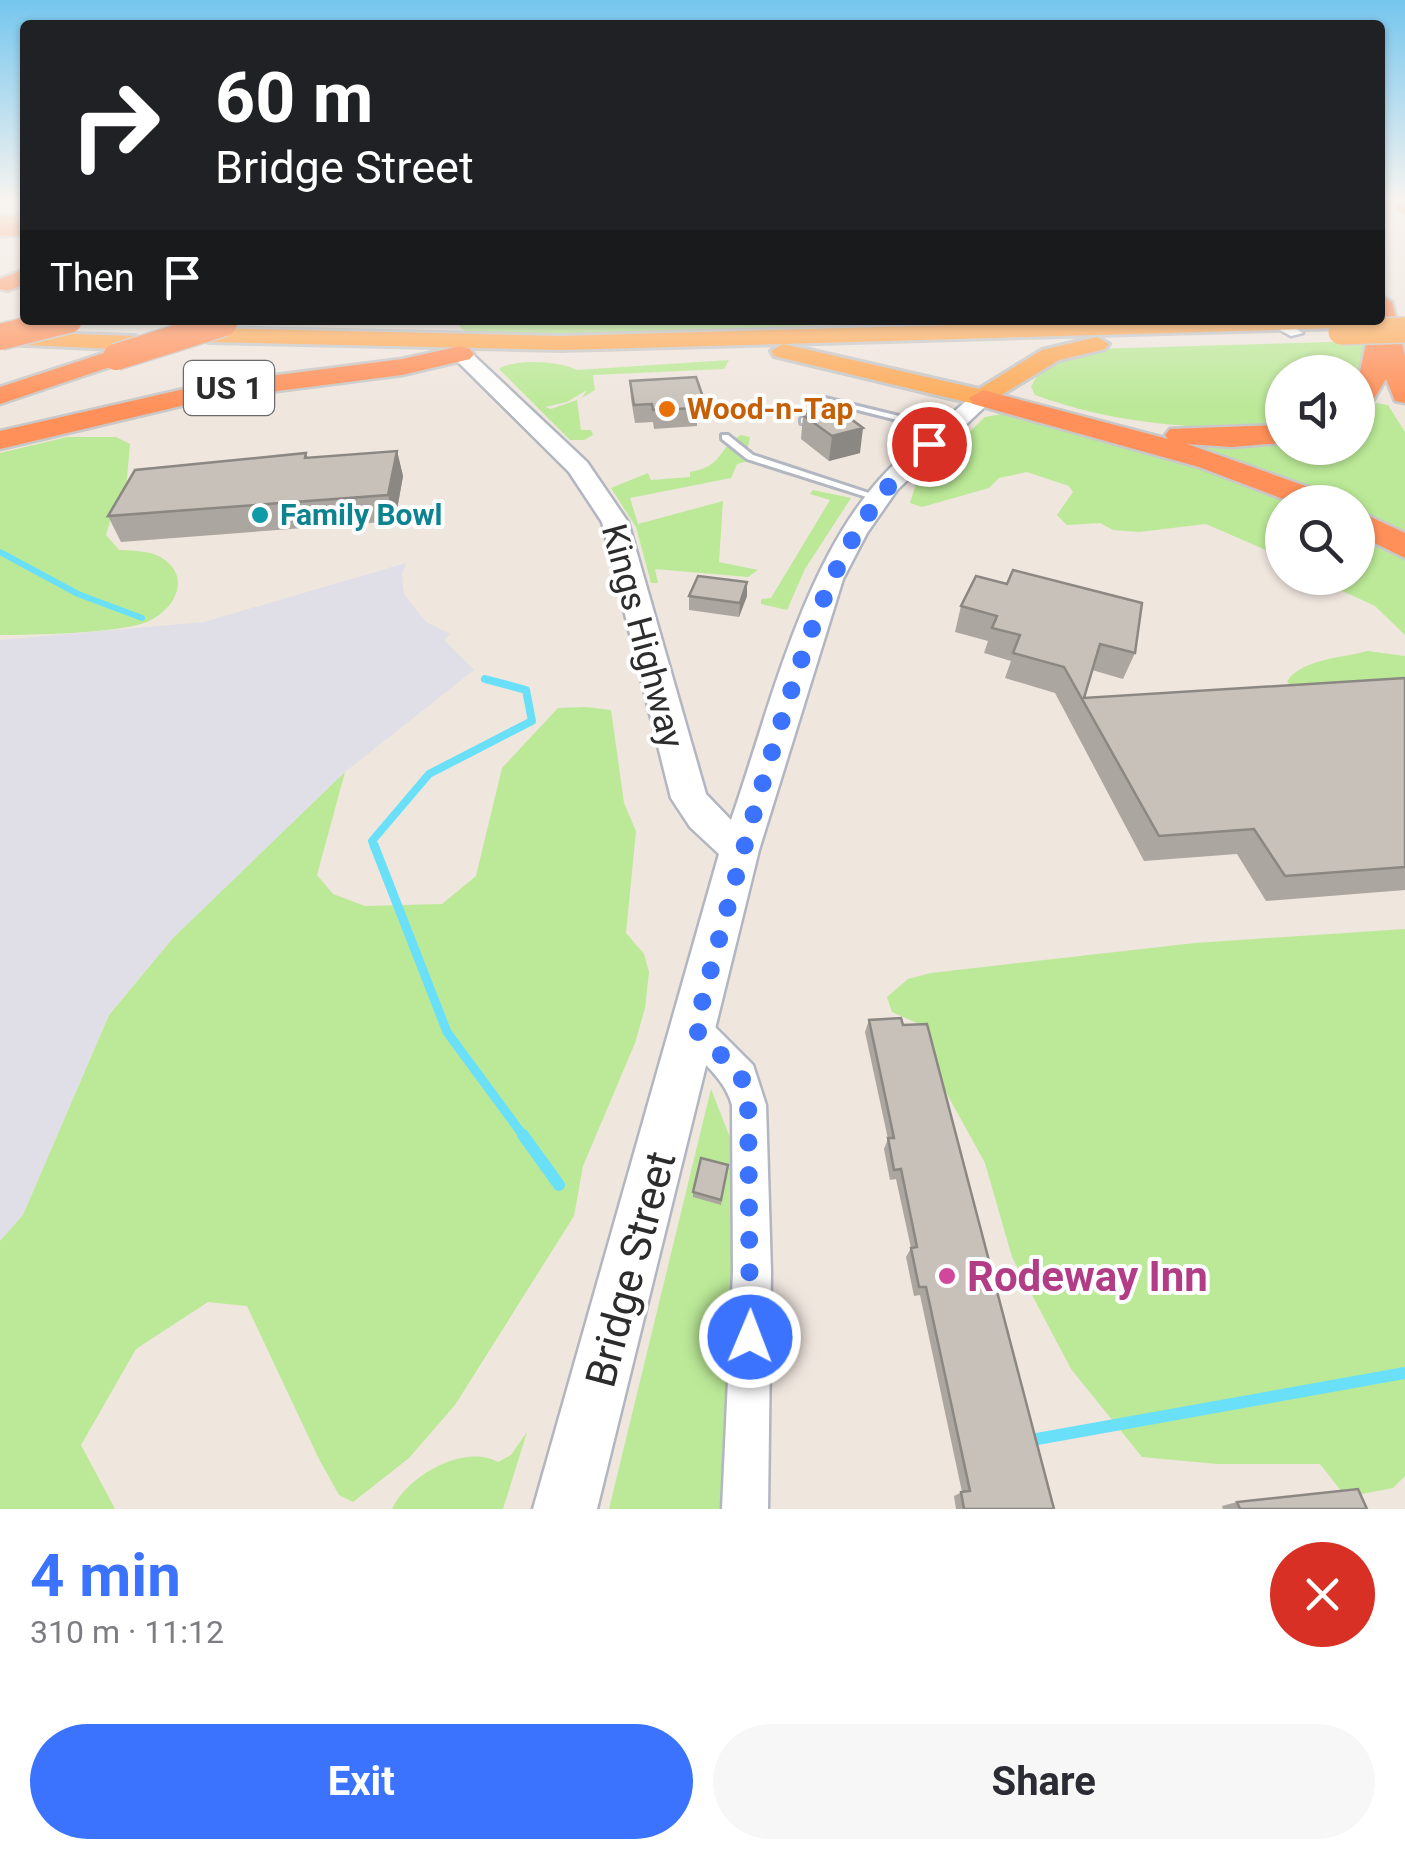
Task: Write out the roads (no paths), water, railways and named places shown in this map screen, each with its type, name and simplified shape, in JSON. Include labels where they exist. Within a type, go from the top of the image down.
[{"type":"highway","points":[[1389,320],[1405,395]]},
{"type":"highway","points":[[1375,370],[1389,320]]},
{"type":"highway","name":"US 1","points":[[60,325],[171,339],[989,362],[1274,325]]},
{"type":"highway","points":[[4,334],[60,325]]},
{"type":"highway","points":[[388,342],[414,330],[416,325]]},
{"type":"highway","points":[[425,325],[455,348]]},
{"type":"highway","name":"US 1","points":[[222,326],[455,348],[773,349],[989,362],[1121,338],[1270,325]]},
{"type":"highway","name":"US 1","points":[[1302,325],[1341,327]]},
{"type":"highway","points":[[0,396],[126,350],[222,326]]},
{"type":"highway","points":[[4,334],[126,350]]},
{"type":"highway","points":[[773,349],[989,362],[1024,375],[1062,351],[1121,338]]},
{"type":"highway","name":"US 1","points":[[0,440],[175,398],[278,380],[402,367],[455,348]]},
{"type":"highway","points":[[989,362],[1024,400],[1166,433],[1230,438],[1265,435]]},
{"type":"highway","points":[[989,362],[1275,485]]},
{"type":"highway","points":[[1375,530],[1405,547]]},
{"type":"main road","name":"Kings Highway","points":[[455,348],[578,467],[615,522],[689,798],[703,817],[740,850]]},
{"type":"main road","name":"Bridge Street","points":[[565,1509],[740,850],[830,579],[879,498],[945,430],[989,362]]},
{"type":"street","points":[[695,1029],[739,1073],[749,1105],[752,1272],[744,1509]]},
{"type":"lane","points":[[804,422],[828,400],[945,430]]},
{"type":"lane","points":[[725,437],[750,458],[879,498]]},
{"type":"waterway","points":[[0,552],[78,594],[142,618]]},
{"type":"waterway","points":[[375,848],[372,841],[429,774],[532,721],[526,690],[485,679]]},
{"type":"waterway","points":[[374,845],[447,1032],[525,1138]]},
{"type":"waterway","points":[[523,1135],[559,1185]]},
{"type":"waterway","points":[[1037,1439],[1405,1373]]},
{"type":"place","name":"Wood-n-Tap","points":[[667,409]]},
{"type":"place","name":"Family Bowl","points":[[260,515]]},
{"type":"place","name":"Rodeway Inn","points":[[947,1276]]}]
